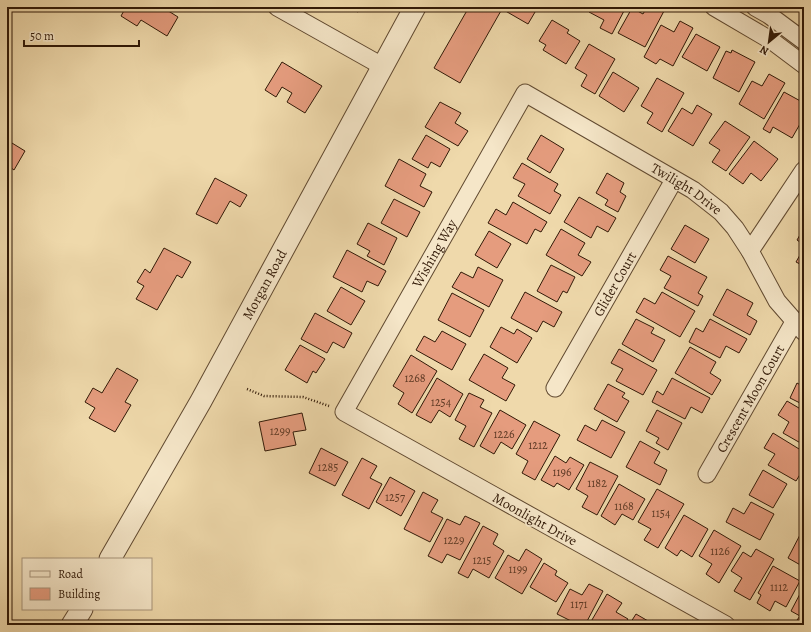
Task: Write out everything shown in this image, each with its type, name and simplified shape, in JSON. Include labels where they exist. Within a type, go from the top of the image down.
[{"type":"street","points":[[277,7],[382,66]]},
{"type":"street","name":"Morgan Road","points":[[111,558],[201,401],[415,7]]},
{"type":"street","points":[[755,7],[804,41]]},
{"type":"street","points":[[723,9],[772,41],[804,65]]},
{"type":"street","name":"Twilight Drive","points":[[525,93],[674,180],[694,190],[720,212],[734,228],[750,251],[777,301],[799,327]]},
{"type":"street","name":"Wishing Way","points":[[344,412],[525,93]]},
{"type":"street","points":[[750,251],[804,170]]},
{"type":"street","name":"Glider Court","points":[[554,388],[674,180]]},
{"type":"street","name":"Crescent Moon Court","points":[[707,474],[799,327]]},
{"type":"street","name":"Moonlight Drive","points":[[344,412],[726,625]]},
{"type":"street","points":[[72,625],[81,610]]},
{"type":"path","points":[[247,389],[264,396],[303,397],[319,401],[344,412]]},
{"type":"building","points":[[126,7],[162,7],[178,17],[167,36],[141,20],[137,26],[121,16]]},
{"type":"building","points":[[348,7],[361,7],[358,12]]},
{"type":"building","points":[[469,7],[538,7],[528,24],[502,9],[460,83],[434,68]]},
{"type":"building","points":[[592,7],[626,7],[612,34],[600,28],[604,20],[589,12]]},
{"type":"building","points":[[647,7],[657,7],[664,11],[645,47],[618,33],[632,8],[643,14]]},
{"type":"building","points":[[552,20],[569,30],[567,33],[580,41],[566,64],[543,50],[546,45],[539,41]]},
{"type":"building","points":[[680,21],[693,28],[673,66],[660,59],[656,64],[644,57],[661,25],[674,32]]},
{"type":"building","points":[[696,34],[720,47],[707,71],[682,57]]},
{"type":"building","points":[[589,44],[615,59],[595,94],[581,86],[587,75],[575,68]]},
{"type":"building","points":[[732,50],[755,62],[739,92],[713,78],[726,51],[731,53]]},
{"type":"building","points":[[282,62],[322,86],[305,113],[287,102],[292,93],[282,87],[276,97],[265,90]]},
{"type":"building","points":[[613,72],[639,88],[624,112],[599,96]]},
{"type":"building","points":[[769,74],[785,83],[764,119],[739,104],[752,81],[762,86]]},
{"type":"building","points":[[657,78],[684,93],[662,132],[647,123],[653,113],[641,106]]},
{"type":"building","points":[[784,92],[804,103],[804,117],[792,138],[773,127],[770,133],[763,129]]},
{"type":"building","points":[[440,102],[461,113],[455,123],[468,131],[458,146],[425,127]]},
{"type":"building","points":[[697,105],[712,114],[693,146],[668,131],[682,108],[692,114]]},
{"type":"building","points":[[725,121],[750,137],[726,171],[712,162],[720,150],[709,143]]},
{"type":"building","points":[[426,135],[450,149],[440,167],[431,162],[428,168],[412,159]]},
{"type":"building","points":[[541,135],[564,149],[550,173],[527,159]]},
{"type":"building","points":[[7,140],[25,151],[14,170],[7,165]]},
{"type":"building","points":[[754,141],[778,159],[761,181],[751,173],[743,184],[729,174]]},
{"type":"building","points":[[399,159],[426,174],[420,186],[432,192],[424,207],[385,186]]},
{"type":"building","points":[[522,163],[558,184],[554,191],[561,195],[550,214],[518,196],[525,184],[513,178]]},
{"type":"building","points":[[607,173],[624,183],[620,192],[626,196],[618,212],[605,205],[608,200],[596,193]]},
{"type":"building","points":[[215,178],[247,195],[240,207],[230,201],[217,224],[196,214]]},
{"type":"building","points":[[579,197],[616,218],[608,232],[597,226],[591,238],[564,222]]},
{"type":"building","points":[[394,199],[420,212],[407,237],[381,223]]},
{"type":"building","points":[[513,202],[547,222],[541,232],[535,229],[527,244],[488,223],[496,209],[506,215]]},
{"type":"building","points":[[368,223],[397,238],[384,265],[367,256],[370,251],[357,244]]},
{"type":"building","points":[[685,225],[709,239],[695,263],[671,249]]},
{"type":"building","points":[[804,228],[804,245],[797,240]]},
{"type":"building","points":[[561,229],[585,243],[578,255],[591,262],[582,276],[546,255]]},
{"type":"building","points":[[489,231],[511,244],[497,268],[475,255]]},
{"type":"building","points":[[164,248],[191,262],[182,278],[177,275],[157,310],[136,299],[144,286],[137,282],[145,269],[150,273]]},
{"type":"building","points":[[804,248],[804,266],[796,262]]},
{"type":"building","points":[[347,250],[386,271],[378,286],[367,281],[362,292],[333,277]]},
{"type":"building","points":[[668,256],[707,277],[698,293],[703,296],[698,306],[664,288],[671,276],[660,270]]},
{"type":"building","points":[[551,265],[575,277],[567,293],[563,291],[557,302],[537,291]]},
{"type":"building","points":[[478,267],[503,280],[489,307],[452,287],[461,272],[473,278]]},
{"type":"building","points":[[341,287],[365,301],[351,325],[327,311]]},
{"type":"building","points":[[727,289],[753,303],[747,315],[757,321],[750,335],[713,315]]},
{"type":"building","points":[[525,292],[562,312],[554,327],[543,321],[537,332],[511,318]]},
{"type":"building","points":[[662,292],[695,311],[680,337],[636,312],[644,298],[655,304]]},
{"type":"building","points":[[452,293],[484,310],[470,337],[438,320]]},
{"type":"building","points":[[315,313],[352,333],[344,348],[333,342],[327,353],[301,339]]},
{"type":"building","points":[[636,319],[654,328],[651,333],[665,340],[653,362],[622,344]]},
{"type":"building","points":[[710,319],[747,339],[739,353],[726,346],[720,358],[689,342],[696,328],[703,332]]},
{"type":"building","points":[[501,327],[514,334],[517,329],[532,338],[517,363],[490,347]]},
{"type":"building","points":[[442,331],[466,344],[452,370],[416,350],[424,336],[435,342]]},
{"type":"building","points":[[300,345],[325,359],[316,373],[313,371],[307,383],[285,370]]},
{"type":"building","points":[[690,347],[716,362],[710,373],[721,380],[712,395],[675,373]]},
{"type":"building","points":[[619,349],[657,370],[643,395],[616,381],[623,369],[611,363]]},
{"type":"building","points":[[484,354],[508,368],[502,378],[515,385],[506,401],[469,380]]},
{"type":"building","points":[[411,355],[437,371],[412,413],[398,404],[404,393],[393,386]]},
{"type":"building","points":[[117,368],[138,380],[125,402],[131,405],[115,432],[89,418],[95,408],[85,402],[93,388],[102,393]]},
{"type":"building","points":[[437,378],[463,394],[450,417],[439,410],[431,423],[416,415]]},
{"type":"building","points":[[672,378],[710,398],[702,413],[691,407],[685,419],[652,402],[657,391],[663,395]]},
{"type":"building","points":[[797,383],[804,387],[804,405],[790,398]]},
{"type":"building","points":[[608,384],[625,393],[622,397],[629,401],[617,422],[594,409]]},
{"type":"building","points":[[469,393],[484,400],[480,407],[492,413],[474,447],[459,439],[466,426],[455,420]]},
{"type":"building","points":[[787,401],[804,411],[804,445],[783,433],[789,422],[778,415]]},
{"type":"building","points":[[500,410],[526,425],[512,449],[501,442],[494,454],[480,446]]},
{"type":"building","points":[[657,410],[682,423],[668,450],[656,443],[659,438],[646,431]]},
{"type":"building","points":[[302,413],[306,430],[293,432],[296,445],[265,451],[259,422]]},
{"type":"building","points":[[602,420],[625,432],[611,458],[577,440],[585,425],[596,431]]},
{"type":"building","points":[[534,421],[560,435],[535,480],[522,473],[528,461],[516,454]]},
{"type":"building","points":[[773,433],[804,452],[804,468],[796,481],[768,465],[775,454],[764,448]]},
{"type":"building","points":[[640,441],[660,452],[654,463],[667,470],[660,485],[626,467]]},
{"type":"building","points":[[321,448],[348,462],[335,486],[309,473]]},
{"type":"building","points":[[555,456],[566,463],[570,457],[584,465],[569,490],[557,483],[554,487],[541,480]]},
{"type":"building","points":[[362,458],[377,466],[370,478],[382,484],[369,509],[342,495]]},
{"type":"building","points":[[590,462],[618,476],[597,515],[582,507],[588,496],[576,489]]},
{"type":"building","points":[[763,470],[787,484],[773,508],[749,495]]},
{"type":"building","points":[[390,477],[415,491],[401,516],[376,502]]},
{"type":"building","points":[[619,484],[645,499],[633,520],[622,514],[615,525],[601,516]]},
{"type":"building","points":[[657,489],[684,504],[658,548],[644,540],[651,529],[638,522]]},
{"type":"building","points":[[423,492],[438,500],[431,512],[443,518],[430,542],[404,529]]},
{"type":"building","points":[[751,502],[774,514],[760,540],[726,522],[733,508],[744,514]]},
{"type":"building","points":[[684,515],[708,529],[692,557],[681,550],[677,556],[665,548]]},
{"type":"building","points":[[465,516],[480,523],[460,560],[447,554],[442,563],[428,556],[447,519],[460,525]]},
{"type":"building","points":[[483,526],[498,534],[493,544],[504,551],[489,578],[473,569],[468,578],[458,573]]},
{"type":"building","points":[[714,530],[741,546],[719,583],[706,574],[712,564],[699,556]]},
{"type":"building","points":[[802,531],[804,532],[804,567],[788,558]]},
{"type":"building","points":[[526,549],[542,559],[522,594],[495,578],[508,555],[519,561]]},
{"type":"building","points":[[756,549],[774,559],[750,600],[734,591],[742,578],[731,571],[743,552],[751,557]]},
{"type":"building","points":[[544,563],[557,571],[555,575],[568,583],[556,602],[530,587]]},
{"type":"building","points":[[773,566],[800,581],[786,607],[775,601],[770,611],[757,603],[761,595],[758,593]]},
{"type":"building","points":[[589,584],[603,591],[585,625],[579,625],[557,614],[570,589],[582,595]]},
{"type":"building","points":[[801,592],[804,593],[804,624],[797,620],[800,616],[791,611]]},
{"type":"building","points":[[607,594],[622,603],[616,612],[628,619],[624,625],[589,625]]},
{"type":"building","points":[[636,614],[655,625],[629,625]]}]
